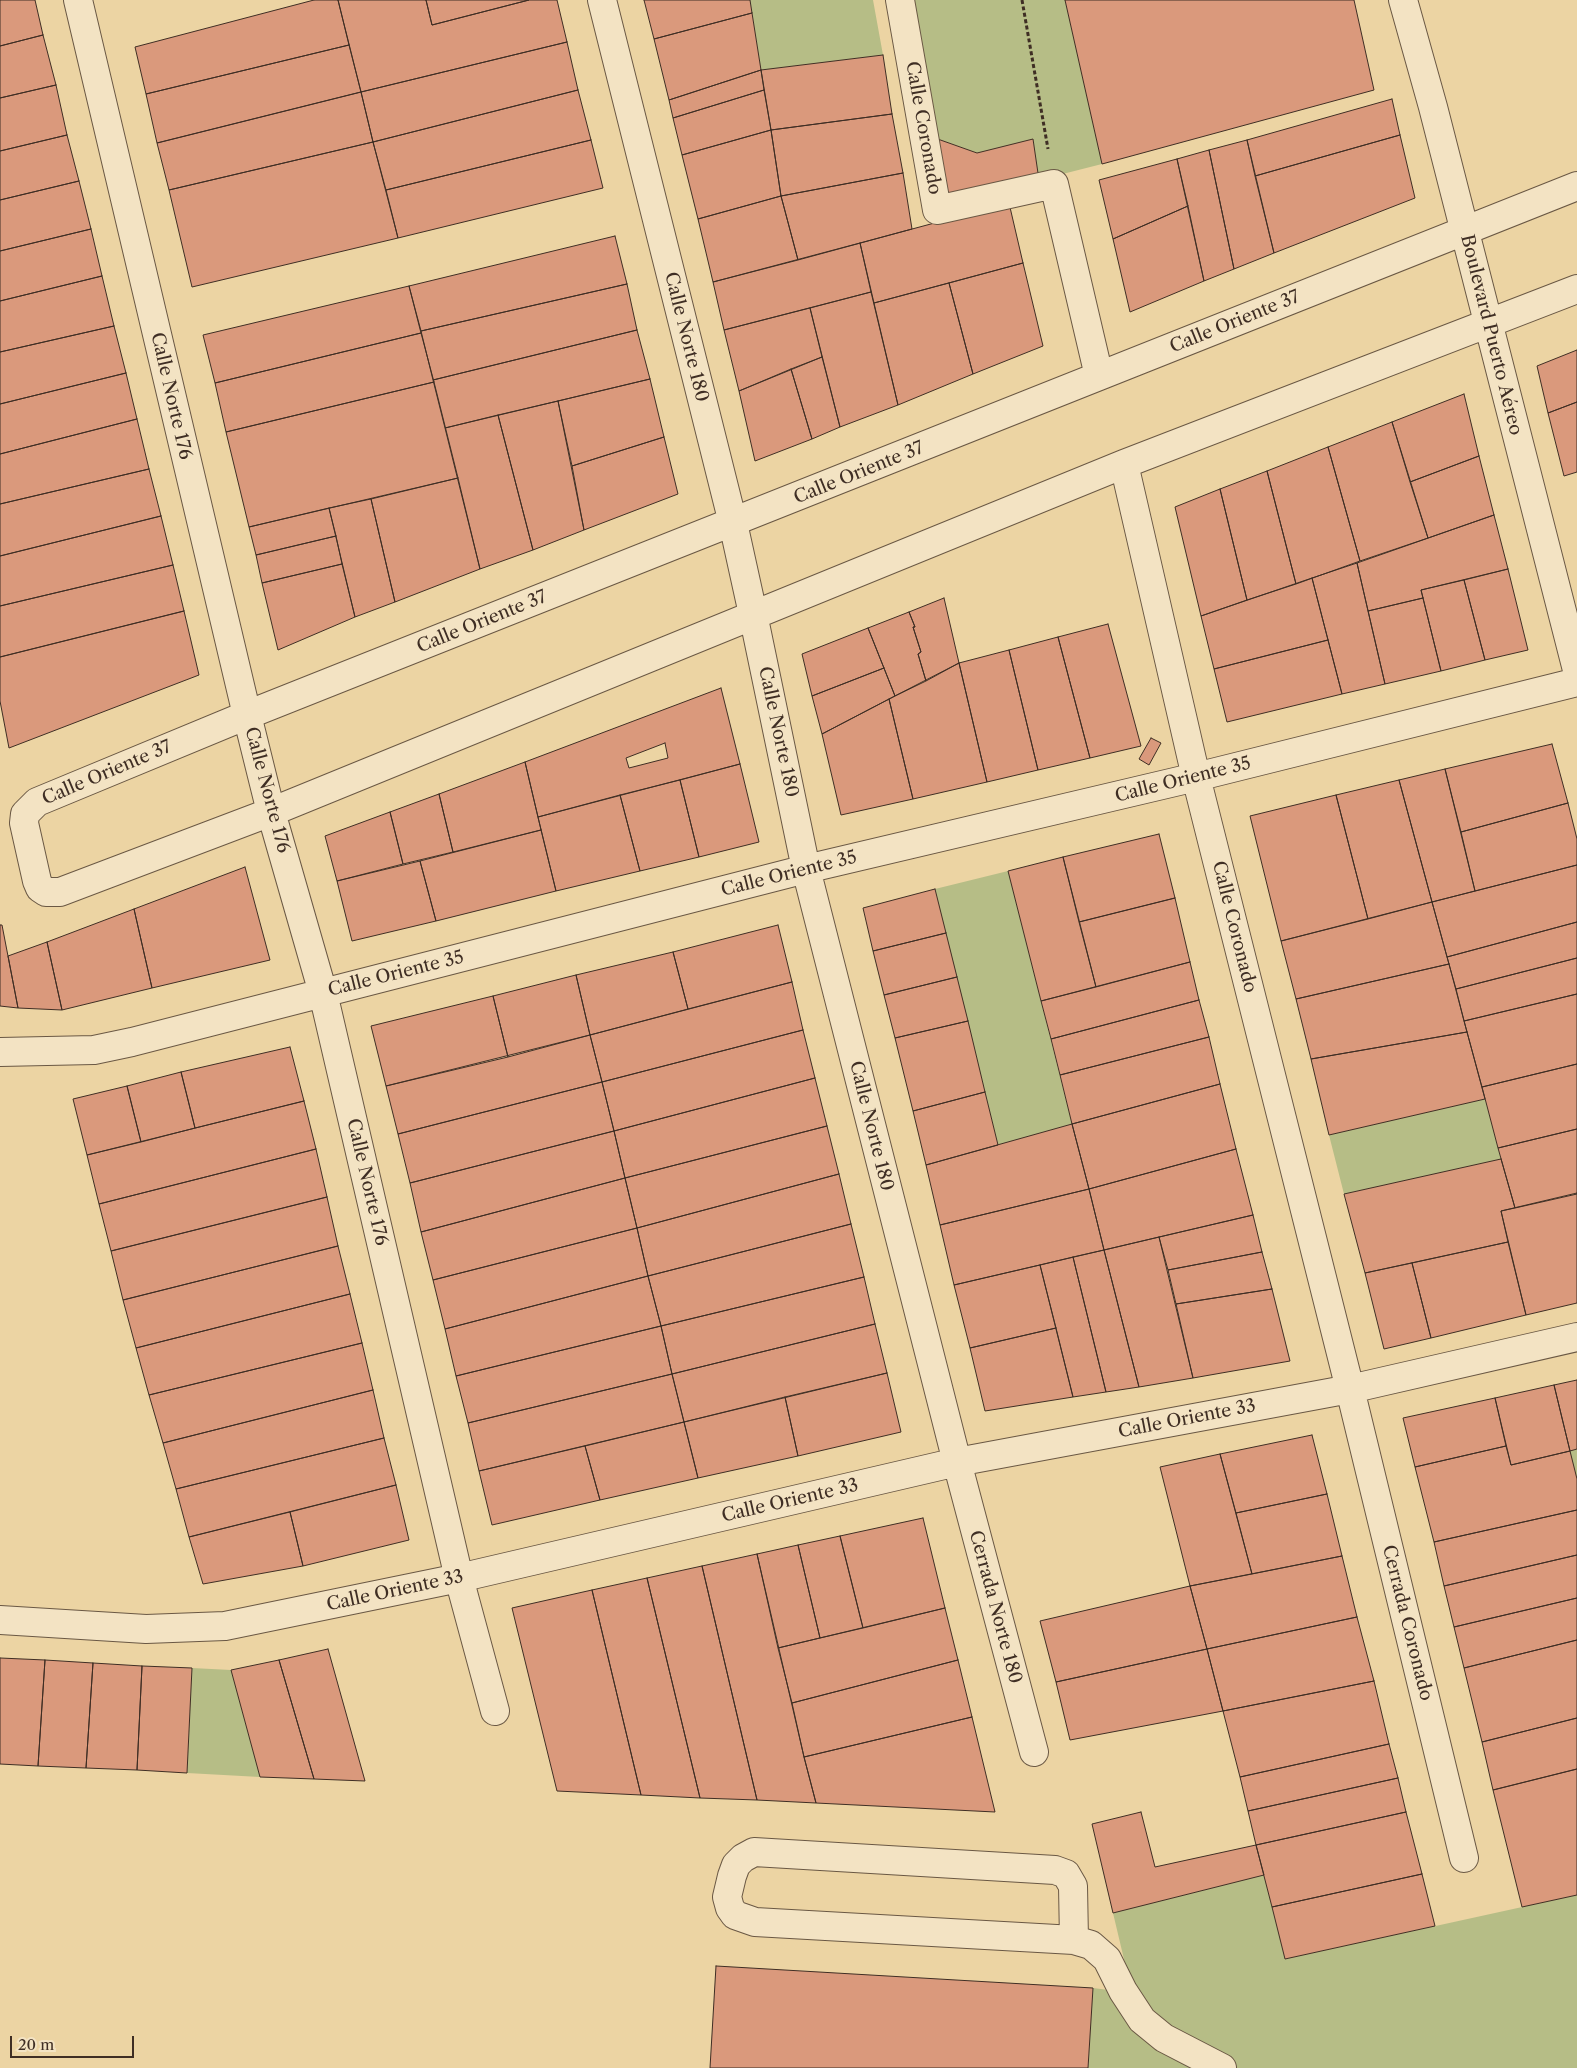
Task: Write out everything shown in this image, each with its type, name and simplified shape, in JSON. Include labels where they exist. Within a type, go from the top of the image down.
[{"type":"street","name":"Calle Norte 176","points":[[78,0],[247,715],[271,812],[323,993],[459,1578],[495,1711]]},
{"type":"street","name":"Calle Norte 180","points":[[602,0],[733,523],[754,614],[806,869],[957,1462]]},
{"type":"street","name":"Calle Coronado","points":[[900,0],[937,210],[1054,184]]},
{"type":"street","name":"Boulevard Puerto Aéreo","points":[[1403,0],[1433,107],[1577,670]]},
{"type":"street","points":[[1054,184],[1099,376]]},
{"type":"street","name":"Calle Oriente 37","points":[[1577,186],[247,715],[37,802],[25,814],[24,823],[27,843],[40,888],[52,894],[60,892],[271,812],[1124,464],[1577,289]]},
{"type":"street","name":"Calle Coronado","points":[[1124,464],[1196,778],[1350,1388]]},
{"type":"street","name":"Calle Oriente 35","points":[[0,1052],[94,1050],[132,1042],[806,869],[1196,778],[1577,682]]},
{"type":"street","name":"Calle Oriente 33","points":[[0,1620],[146,1629],[225,1626],[459,1578],[957,1462],[1350,1388],[1577,1337]]},
{"type":"street","name":"Cerrada Coronado","points":[[1350,1388],[1464,1858]]},
{"type":"street","name":"Cerrada Norte 180","points":[[957,1462],[1034,1752]]},
{"type":"street","points":[[1074,1940],[1073,1886],[1066,1874],[1055,1870],[754,1852],[743,1858],[736,1865],[728,1897],[730,1908],[735,1915],[756,1922],[1074,1940],[1091,1945],[1108,1959],[1123,1991],[1142,2020],[1164,2038],[1222,2068]]},
{"type":"path","points":[[1022,0],[1054,184]]},
{"type":"green space","points":[[750,0],[873,0],[883,55],[761,70]]},
{"type":"green space","points":[[911,0],[1065,0],[1102,164],[1039,180],[1033,139],[977,153],[932,137]]},
{"type":"green space","points":[[1008,871],[1072,1124],[998,1145],[935,889]]},
{"type":"green space","points":[[1485,1099],[1501,1159],[1344,1194],[1329,1135]]},
{"type":"green space","points":[[1577,1449],[1577,1479],[1570,1451]]},
{"type":"green space","points":[[192,1668],[231,1670],[260,1777],[187,1773]]},
{"type":"green space","points":[[1264,1875],[1285,1959],[1577,1895],[1577,2068],[1088,2068],[1093,1988],[1132,1993],[1113,1913]]},
{"type":"building","points":[[0,0],[35,0],[43,35],[0,46]]},
{"type":"building","points":[[314,0],[338,0],[349,45],[146,94],[135,47]]},
{"type":"building","points":[[338,0],[426,0],[432,25],[529,0],[557,0],[567,42],[361,92]]},
{"type":"building","points":[[426,0],[529,0],[432,25]]},
{"type":"building","points":[[644,0],[750,0],[752,13],[654,39]]},
{"type":"building","points":[[1065,0],[1354,0],[1374,90],[1102,164]]},
{"type":"building","points":[[752,13],[761,70],[669,100],[654,39]]},
{"type":"building","points":[[43,35],[56,85],[0,98],[0,46]]},
{"type":"building","points":[[567,42],[578,90],[373,142],[361,92]]},
{"type":"building","points":[[349,45],[361,92],[157,143],[146,94]]},
{"type":"building","points":[[883,55],[892,114],[771,130],[761,70]]},
{"type":"building","points":[[761,70],[764,90],[673,118],[669,100]]},
{"type":"building","points":[[56,85],[67,135],[0,151],[0,98]]},
{"type":"building","points":[[578,90],[591,140],[386,190],[373,142]]},
{"type":"building","points":[[764,90],[771,130],[682,155],[673,118]]},
{"type":"building","points":[[361,92],[373,142],[169,190],[157,143]]},
{"type":"building","points":[[1392,99],[1400,135],[1255,176],[1247,140]]},
{"type":"building","points":[[892,114],[903,173],[781,196],[771,130]]},
{"type":"building","points":[[771,130],[781,196],[698,219],[682,155]]},
{"type":"building","points":[[67,135],[79,181],[0,200],[0,151]]},
{"type":"building","points":[[1400,135],[1415,198],[1274,253],[1255,176]]},
{"type":"building","points":[[932,137],[977,153],[1033,139],[1039,180],[943,205]]},
{"type":"building","points":[[591,140],[603,188],[398,238],[386,190]]},
{"type":"building","points":[[1247,140],[1274,253],[1234,269],[1209,150]]},
{"type":"building","points":[[373,142],[398,238],[192,287],[169,190]]},
{"type":"building","points":[[1209,150],[1234,269],[1204,281],[1177,159]]},
{"type":"building","points":[[1177,159],[1188,206],[1113,239],[1099,180]]},
{"type":"building","points":[[903,173],[912,229],[798,260],[781,196]]},
{"type":"building","points":[[79,181],[91,229],[0,251],[0,200]]},
{"type":"building","points":[[781,196],[798,260],[713,282],[698,219]]},
{"type":"building","points":[[1009,203],[1023,263],[874,303],[860,243]]},
{"type":"building","points":[[1188,206],[1204,281],[1130,312],[1113,239]]},
{"type":"building","points":[[91,229],[102,276],[0,301],[0,251]]},
{"type":"building","points":[[615,236],[627,284],[421,331],[409,286]]},
{"type":"building","points":[[860,243],[871,292],[724,330],[713,282]]},
{"type":"building","points":[[1023,263],[1043,346],[973,374],[949,283]]},
{"type":"building","points":[[102,276],[114,326],[0,352],[0,301]]},
{"type":"building","points":[[949,283],[973,374],[898,405],[874,303]]},
{"type":"building","points":[[627,284],[637,330],[433,380],[421,331]]},
{"type":"building","points":[[409,286],[421,333],[215,383],[203,335]]},
{"type":"building","points":[[871,292],[898,405],[840,427],[810,308]]},
{"type":"building","points":[[810,308],[822,357],[739,391],[724,330]]},
{"type":"building","points":[[114,326],[126,373],[0,404],[0,352]]},
{"type":"building","points":[[637,330],[650,379],[445,428],[433,380]]},
{"type":"building","points":[[421,333],[434,382],[226,432],[215,383]]},
{"type":"building","points":[[1577,350],[1577,402],[1548,413],[1537,366]]},
{"type":"building","points":[[822,357],[840,427],[812,439],[791,369]]},
{"type":"building","points":[[791,369],[812,439],[755,461],[739,391]]},
{"type":"building","points":[[126,373],[137,419],[0,454],[0,404]]},
{"type":"building","points":[[650,379],[664,437],[572,466],[558,401]]},
{"type":"building","points":[[434,382],[458,478],[249,527],[226,432]]},
{"type":"building","points":[[1464,394],[1479,456],[1410,482],[1392,422]]},
{"type":"building","points":[[558,401],[584,530],[533,550],[498,415]]},
{"type":"building","points":[[1577,402],[1577,472],[1564,476],[1548,413]]},
{"type":"building","points":[[498,415],[533,550],[480,569],[445,428]]},
{"type":"building","points":[[137,419],[149,469],[0,504],[0,454]]},
{"type":"building","points":[[1392,422],[1428,538],[1360,561],[1328,447]]},
{"type":"building","points":[[664,437],[678,494],[584,530],[572,466]]},
{"type":"building","points":[[1328,447],[1360,561],[1296,584],[1267,471]]},
{"type":"building","points":[[1479,456],[1494,515],[1428,538],[1410,482]]},
{"type":"building","points":[[149,469],[161,516],[0,556],[0,504]]},
{"type":"building","points":[[1267,471],[1296,584],[1247,600],[1220,489]]},
{"type":"building","points":[[458,478],[480,569],[395,602],[371,499]]},
{"type":"building","points":[[1220,489],[1247,600],[1201,616],[1175,507]]},
{"type":"building","points":[[371,499],[395,602],[355,617],[329,508]]},
{"type":"building","points":[[329,508],[336,536],[256,555],[249,527]]},
{"type":"building","points":[[1494,515],[1508,569],[1421,590],[1423,598],[1368,611],[1357,563]]},
{"type":"building","points":[[161,516],[173,565],[0,606],[0,556]]},
{"type":"building","points":[[336,536],[342,564],[262,583],[256,555]]},
{"type":"building","points":[[1357,563],[1385,684],[1342,694],[1312,578]]},
{"type":"building","points":[[342,564],[355,617],[278,650],[262,583]]},
{"type":"building","points":[[173,565],[184,611],[0,657],[0,606]]},
{"type":"building","points":[[1508,569],[1528,650],[1485,660],[1464,580]]},
{"type":"building","points":[[1312,578],[1328,640],[1214,669],[1201,616]]},
{"type":"building","points":[[1464,580],[1485,660],[1441,671],[1421,590]]},
{"type":"building","points":[[944,598],[959,663],[926,681],[918,654],[921,652],[913,627],[915,627],[909,612]]},
{"type":"building","points":[[1423,598],[1441,671],[1385,684],[1368,611]]},
{"type":"building","points":[[184,611],[199,675],[9,748],[0,701],[0,657]]},
{"type":"building","points":[[909,612],[915,627],[913,627],[921,652],[918,654],[926,681],[895,696],[868,628]]},
{"type":"building","points":[[1108,624],[1141,746],[1090,758],[1058,637]]},
{"type":"building","points":[[868,628],[884,668],[812,696],[802,654]]},
{"type":"building","points":[[1058,637],[1090,758],[1038,770],[1009,650]]},
{"type":"building","points":[[1328,640],[1342,694],[1227,722],[1214,669]]},
{"type":"building","points":[[1009,650],[1038,770],[987,782],[959,663]]},
{"type":"building","points":[[959,663],[987,782],[913,799],[889,699]]},
{"type":"building","points":[[884,668],[895,696],[822,734],[812,696]]},
{"type":"building","points":[[721,688],[740,764],[538,817],[525,762]],"holes":[[[665,743],[668,758],[629,768],[626,758]]]},
{"type":"building","points":[[889,699],[913,799],[841,815],[822,734]]},
{"type":"building","points":[[1151,738],[1161,743],[1149,765],[1139,759]]},
{"type":"building","points":[[1552,744],[1568,803],[1461,832],[1445,769]]},
{"type":"building","points":[[525,762],[541,830],[453,852],[439,794]]},
{"type":"building","points":[[740,764],[759,842],[699,857],[680,780]]},
{"type":"building","points":[[1445,769],[1475,891],[1432,902],[1399,780]]},
{"type":"building","points":[[680,780],[699,857],[640,871],[620,795]]},
{"type":"building","points":[[1399,780],[1432,902],[1368,919],[1336,795]]},
{"type":"building","points":[[439,794],[453,852],[403,864],[390,812]]},
{"type":"building","points":[[620,795],[640,871],[556,891],[538,817]]},
{"type":"building","points":[[1336,795],[1368,919],[1281,941],[1250,816]]},
{"type":"building","points":[[1568,803],[1577,839],[1577,865],[1475,891],[1461,832]]},
{"type":"building","points":[[390,812],[403,864],[337,881],[325,836]]},
{"type":"building","points":[[541,830],[556,891],[436,921],[420,861]]},
{"type":"building","points":[[1159,834],[1175,898],[1079,922],[1063,857]]},
{"type":"building","points":[[1063,857],[1096,987],[1041,1001],[1008,871]]},
{"type":"building","points":[[420,861],[436,921],[352,941],[337,881]]},
{"type":"building","points":[[1577,865],[1577,922],[1447,957],[1432,902]]},
{"type":"building","points":[[245,867],[270,960],[152,988],[134,909]]},
{"type":"building","points":[[935,889],[946,933],[873,951],[863,908]]},
{"type":"building","points":[[1175,898],[1190,962],[1096,987],[1079,922]]},
{"type":"building","points":[[1432,902],[1449,964],[1296,999],[1281,941]]},
{"type":"building","points":[[134,909],[152,988],[62,1010],[47,942]]},
{"type":"building","points":[[1577,922],[1577,958],[1456,989],[1447,957]]},
{"type":"building","points":[[0,925],[2,925],[18,1008],[0,1006]]},
{"type":"building","points":[[778,925],[792,982],[688,1009],[673,952]]},
{"type":"building","points":[[946,933],[957,977],[884,995],[873,951]]},
{"type":"building","points":[[47,942],[62,1010],[18,1008],[8,956]]},
{"type":"building","points":[[673,952],[688,1009],[590,1035],[576,975]]},
{"type":"building","points":[[1577,958],[1577,994],[1464,1021],[1456,989]]},
{"type":"building","points":[[1190,962],[1199,1000],[1051,1039],[1041,1001]]},
{"type":"building","points":[[1449,964],[1467,1032],[1311,1059],[1296,999]]},
{"type":"building","points":[[576,975],[590,1035],[508,1057],[493,996]]},
{"type":"building","points":[[957,977],[968,1021],[895,1038],[884,995]]},
{"type":"building","points":[[792,982],[803,1030],[602,1082],[590,1035]]},
{"type":"building","points":[[1577,994],[1577,1064],[1482,1087],[1464,1021]]},
{"type":"building","points":[[493,996],[508,1057],[386,1086],[371,1026]]},
{"type":"building","points":[[1199,1000],[1209,1037],[1060,1075],[1051,1039]]},
{"type":"building","points":[[968,1021],[985,1092],[913,1111],[895,1038]]},
{"type":"building","points":[[803,1030],[815,1078],[614,1131],[602,1082]]},
{"type":"building","points":[[1467,1032],[1485,1099],[1329,1135],[1311,1059]]},
{"type":"building","points":[[590,1035],[602,1082],[398,1134],[386,1086]]},
{"type":"building","points":[[1209,1037],[1220,1084],[1072,1124],[1060,1075]]},
{"type":"building","points":[[290,1047],[304,1101],[195,1128],[181,1072]]},
{"type":"building","points":[[1577,1064],[1577,1129],[1498,1148],[1482,1087]]},
{"type":"building","points":[[181,1072],[195,1128],[141,1142],[127,1086]]},
{"type":"building","points":[[815,1078],[827,1126],[625,1178],[614,1131]]},
{"type":"building","points":[[602,1082],[614,1131],[410,1183],[398,1134]]},
{"type":"building","points":[[1220,1084],[1236,1149],[1089,1189],[1072,1124]]},
{"type":"building","points":[[127,1086],[141,1142],[87,1155],[73,1099]]},
{"type":"building","points":[[985,1092],[998,1145],[926,1165],[913,1111]]},
{"type":"building","points":[[304,1101],[316,1149],[99,1204],[87,1155]]},
{"type":"building","points":[[1072,1124],[1089,1189],[940,1225],[926,1165]]},
{"type":"building","points":[[827,1126],[839,1174],[637,1228],[625,1178]]},
{"type":"building","points":[[1577,1129],[1577,1194],[1515,1208],[1498,1148]]},
{"type":"building","points":[[614,1131],[625,1178],[421,1232],[410,1183]]},
{"type":"building","points":[[316,1149],[327,1197],[111,1251],[99,1204]]},
{"type":"building","points":[[1236,1149],[1253,1215],[1104,1250],[1089,1189]]},
{"type":"building","points":[[1501,1159],[1515,1208],[1501,1211],[1508,1242],[1365,1273],[1344,1194]]},
{"type":"building","points":[[839,1174],[851,1224],[648,1276],[637,1228]]},
{"type":"building","points":[[625,1178],[637,1228],[433,1280],[421,1232]]},
{"type":"building","points":[[1089,1189],[1104,1250],[954,1285],[940,1225]]},
{"type":"building","points":[[1577,1193],[1577,1303],[1526,1315],[1501,1211]]},
{"type":"building","points":[[327,1197],[338,1246],[123,1300],[111,1251]]},
{"type":"building","points":[[1253,1215],[1262,1252],[1168,1270],[1159,1237]]},
{"type":"building","points":[[851,1224],[864,1277],[661,1326],[648,1276]]},
{"type":"building","points":[[637,1228],[648,1276],[445,1329],[433,1280]]},
{"type":"building","points":[[1159,1237],[1193,1378],[1139,1387],[1104,1250]]},
{"type":"building","points":[[1508,1242],[1526,1315],[1431,1338],[1412,1263]]},
{"type":"building","points":[[338,1246],[350,1294],[136,1348],[123,1300]]},
{"type":"building","points":[[1104,1250],[1139,1387],[1106,1392],[1073,1257]]},
{"type":"building","points":[[1262,1252],[1272,1289],[1176,1304],[1168,1270]]},
{"type":"building","points":[[1073,1257],[1106,1392],[1073,1397],[1040,1265]]},
{"type":"building","points":[[1412,1263],[1431,1338],[1384,1349],[1365,1273]]},
{"type":"building","points":[[1040,1265],[1056,1328],[970,1348],[954,1285]]},
{"type":"building","points":[[648,1276],[661,1326],[456,1376],[445,1329]]},
{"type":"building","points":[[864,1277],[875,1324],[672,1374],[661,1326]]},
{"type":"building","points":[[1272,1289],[1290,1361],[1193,1378],[1176,1304]]},
{"type":"building","points":[[350,1294],[362,1343],[149,1395],[136,1348]]},
{"type":"building","points":[[875,1324],[887,1373],[684,1422],[672,1374]]},
{"type":"building","points":[[661,1326],[672,1374],[468,1423],[456,1376]]},
{"type":"building","points":[[1056,1328],[1073,1397],[985,1411],[970,1348]]},
{"type":"building","points":[[362,1343],[373,1390],[163,1443],[149,1395]]},
{"type":"building","points":[[887,1373],[901,1432],[798,1456],[785,1397]]},
{"type":"building","points":[[672,1374],[684,1422],[479,1471],[468,1423]]},
{"type":"building","points":[[1577,1380],[1577,1449],[1570,1451],[1554,1385]]},
{"type":"building","points":[[1554,1385],[1570,1451],[1511,1465],[1495,1398]]},
{"type":"building","points":[[373,1390],[384,1438],[176,1489],[163,1443]]},
{"type":"building","points":[[785,1397],[798,1456],[698,1478],[684,1422]]},
{"type":"building","points":[[1495,1398],[1506,1446],[1415,1467],[1403,1418]]},
{"type":"building","points":[[684,1422],[698,1478],[600,1500],[585,1446]]},
{"type":"building","points":[[1312,1435],[1327,1494],[1236,1513],[1220,1454]]},
{"type":"building","points":[[384,1438],[396,1485],[189,1537],[176,1489]]},
{"type":"building","points":[[585,1446],[600,1500],[492,1525],[479,1471]]},
{"type":"building","points":[[1506,1446],[1511,1465],[1570,1451],[1577,1479],[1577,1510],[1434,1542],[1415,1467]]},
{"type":"building","points":[[1220,1454],[1252,1574],[1190,1586],[1160,1467]]},
{"type":"building","points":[[396,1485],[409,1540],[303,1566],[290,1512]]},
{"type":"building","points":[[1327,1494],[1342,1556],[1252,1574],[1236,1513]]},
{"type":"building","points":[[1577,1510],[1577,1555],[1444,1586],[1434,1542]]},
{"type":"building","points":[[290,1512],[303,1566],[203,1584],[189,1537]]},
{"type":"building","points":[[923,1518],[945,1608],[863,1628],[840,1536]]},
{"type":"building","points":[[840,1536],[863,1628],[820,1638],[798,1545]]},
{"type":"building","points":[[798,1545],[820,1638],[778,1648],[757,1554]]},
{"type":"building","points":[[757,1554],[816,1803],[757,1800],[702,1566]]},
{"type":"building","points":[[1577,1555],[1577,1598],[1454,1627],[1444,1586]]},
{"type":"building","points":[[1342,1556],[1357,1617],[1207,1649],[1190,1586]]},
{"type":"building","points":[[702,1566],[757,1800],[700,1798],[647,1578]]},
{"type":"building","points":[[647,1578],[700,1798],[641,1795],[592,1590]]},
{"type":"building","points":[[1190,1586],[1207,1649],[1056,1682],[1040,1621]]},
{"type":"building","points":[[592,1590],[641,1795],[557,1791],[512,1608]]},
{"type":"building","points":[[1577,1598],[1577,1640],[1464,1668],[1454,1627]]},
{"type":"building","points":[[945,1608],[958,1660],[792,1703],[778,1648]]},
{"type":"building","points":[[1357,1617],[1374,1681],[1223,1711],[1207,1649]]},
{"type":"building","points":[[1577,1640],[1577,1718],[1482,1742],[1464,1668]]},
{"type":"building","points":[[328,1649],[365,1781],[314,1779],[279,1660]]},
{"type":"building","points":[[1207,1649],[1223,1711],[1070,1740],[1056,1682]]},
{"type":"building","points":[[0,1658],[45,1660],[38,1766],[0,1764]]},
{"type":"building","points":[[45,1660],[93,1663],[86,1768],[38,1766]]},
{"type":"building","points":[[279,1660],[314,1779],[260,1777],[231,1670]]},
{"type":"building","points":[[958,1660],[972,1717],[804,1757],[792,1703]]},
{"type":"building","points":[[93,1663],[142,1666],[137,1770],[86,1768]]},
{"type":"building","points":[[142,1666],[192,1668],[187,1773],[137,1770]]},
{"type":"building","points":[[1374,1681],[1389,1744],[1240,1777],[1223,1711]]},
{"type":"building","points":[[972,1717],[995,1812],[816,1803],[804,1757]]},
{"type":"building","points":[[1577,1718],[1577,1769],[1493,1790],[1482,1742]]},
{"type":"building","points":[[1389,1744],[1398,1778],[1248,1811],[1240,1777]]},
{"type":"building","points":[[1577,1769],[1577,1895],[1522,1907],[1493,1790]]},
{"type":"building","points":[[1398,1778],[1406,1812],[1256,1845],[1248,1811]]},
{"type":"building","points":[[1141,1812],[1155,1867],[1256,1845],[1264,1875],[1113,1913],[1092,1824]]},
{"type":"building","points":[[1406,1812],[1422,1874],[1272,1907],[1256,1845]]},
{"type":"building","points":[[1422,1874],[1435,1926],[1285,1959],[1272,1907]]},
{"type":"building","points":[[716,1966],[1093,1988],[1088,2068],[710,2068]]}]
